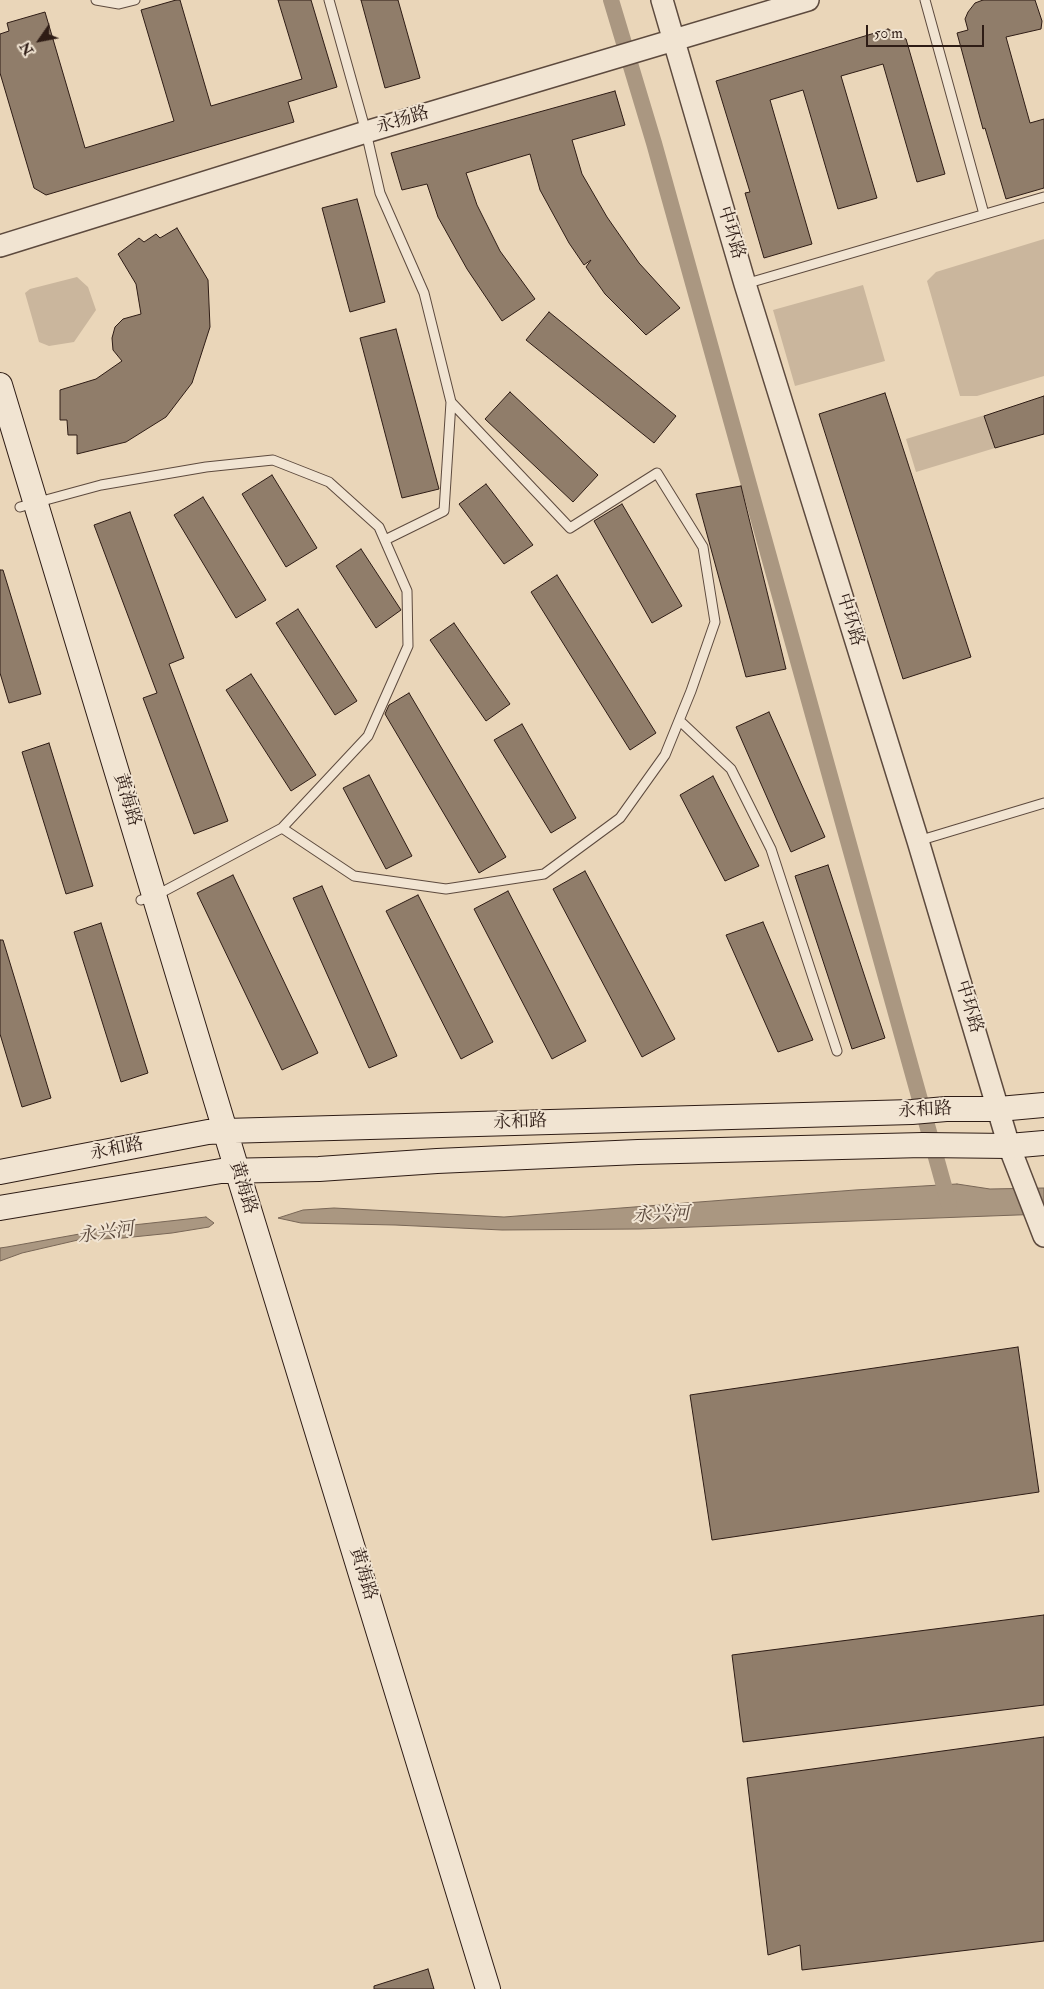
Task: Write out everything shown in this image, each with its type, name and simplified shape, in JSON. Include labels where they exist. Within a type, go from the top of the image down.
[{"type":"main road","name":"黄海路","points":[[0,385],[28,506],[148,898],[217,1132],[488,1989]]},
{"type":"main road","name":"黄海路","points":[[0,442],[28,506]]},
{"type":"main road","name":"永和路","points":[[0,1172],[217,1132],[912,1112],[946,1109],[999,1109],[1044,1105]]},
{"type":"main road","name":"永和路","points":[[0,1208],[229,1171],[319,1169],[437,1161],[638,1152],[923,1145],[1009,1146],[1044,1143]]},
{"type":"main road","name":"黄海路","points":[[229,1171],[472,1989]]},
{"type":"street","name":"中环路","points":[[662,0],[666,43],[745,284],[918,841],[1009,1146],[1042,1231]]},
{"type":"street","name":"永扬路","points":[[0,246],[366,132],[808,0]]},
{"type":"lane","points":[[96,0],[119,4],[136,0]]},
{"type":"lane","points":[[329,0],[366,132],[380,193],[424,294],[451,402],[444,510],[385,540]]},
{"type":"lane","points":[[928,1],[984,214]]},
{"type":"lane","points":[[745,284],[1044,196]]},
{"type":"lane","points":[[282,828],[354,876],[446,889],[544,874],[620,818],[665,755],[680,721],[715,622],[704,547],[657,473],[570,528],[451,402]]},
{"type":"lane","points":[[28,506],[101,485],[206,467],[273,460],[330,482],[379,527],[406,591],[408,646],[368,736],[282,828],[148,898]]},
{"type":"lane","points":[[680,721],[731,769],[771,849],[837,1052]]},
{"type":"lane","points":[[918,841],[1044,803]]},
{"type":"shaded area","points":[[1044,239],[1044,376],[977,396],[960,396],[927,281],[936,272]]},
{"type":"shaded area","points":[[77,277],[88,287],[96,310],[74,342],[49,346],[39,342],[25,293],[30,289]]},
{"type":"shaded area","points":[[863,285],[885,361],[795,386],[773,310]]},
{"type":"shaded area","points":[[985,415],[995,448],[916,472],[906,439]]},
{"type":"water","name":"永兴河","points":[[957,1184],[990,1189],[1044,1188],[1044,1214],[639,1229],[502,1230],[301,1223],[278,1218],[303,1210],[334,1208],[504,1217]]},
{"type":"water","name":"永兴河","points":[[206,1217],[214,1223],[209,1227],[123,1238],[78,1240],[22,1253],[0,1261],[0,1248],[124,1226]]},
{"type":"building","points":[[180,0],[211,106],[302,79],[278,0],[311,0],[337,87],[288,102],[294,122],[46,195],[34,188],[0,73],[0,34],[9,31],[7,23],[45,12],[85,148],[174,121],[141,10]]},
{"type":"building","points":[[361,0],[398,0],[420,78],[385,88]]},
{"type":"building","points":[[983,0],[1035,0],[1042,21],[1041,29],[1006,37],[1030,123],[1044,119],[1044,188],[1006,199],[985,128],[983,129],[957,33],[968,30],[965,19],[968,12],[975,3]]},
{"type":"building","points":[[888,29],[906,39],[945,174],[917,182],[883,64],[841,76],[877,198],[838,209],[803,90],[770,100],[812,244],[764,258],[745,193],[750,192],[716,81]]},
{"type":"building","points":[[615,91],[625,125],[572,140],[582,174],[607,217],[639,263],[680,308],[646,335],[605,294],[586,267],[591,260],[584,265],[569,243],[540,190],[530,154],[466,173],[477,205],[500,251],[535,299],[502,321],[467,269],[438,217],[427,184],[402,190],[391,153]]},
{"type":"building","points":[[357,199],[385,302],[350,312],[322,208]]},
{"type":"building","points":[[177,228],[208,280],[210,327],[192,383],[166,417],[126,442],[77,454],[77,435],[68,435],[67,420],[60,420],[60,390],[96,379],[122,361],[113,350],[112,338],[115,327],[123,319],[141,314],[136,284],[118,254],[139,238],[144,242],[156,234],[160,238]]},
{"type":"building","points":[[549,312],[676,416],[654,443],[526,340]]},
{"type":"building","points":[[396,329],[439,489],[402,498],[360,338]]},
{"type":"building","points":[[510,392],[598,475],[573,502],[485,419]]},
{"type":"building","points":[[885,393],[971,657],[903,679],[819,414]]},
{"type":"building","points":[[1044,396],[1044,434],[995,448],[984,416]]},
{"type":"building","points":[[272,475],[317,548],[286,567],[242,494]]},
{"type":"building","points":[[486,484],[533,545],[504,564],[459,504]]},
{"type":"building","points":[[741,486],[786,669],[746,677],[696,494]]},
{"type":"building","points":[[203,497],[266,600],[236,618],[174,515]]},
{"type":"building","points":[[622,504],[682,606],[652,623],[594,521]]},
{"type":"building","points":[[130,512],[184,658],[169,664],[228,821],[194,834],[143,698],[157,693],[94,525]]},
{"type":"building","points":[[361,549],[401,610],[376,628],[336,566]]},
{"type":"building","points":[[0,570],[3,570],[41,694],[9,703],[0,673]]},
{"type":"building","points":[[557,575],[656,733],[630,750],[531,592]]},
{"type":"building","points":[[298,609],[357,701],[335,715],[276,623]]},
{"type":"building","points":[[454,623],[510,704],[486,721],[430,640]]},
{"type":"building","points":[[251,674],[316,775],[291,791],[226,690]]},
{"type":"building","points":[[409,693],[506,857],[479,873],[385,714],[389,705]]},
{"type":"building","points":[[769,712],[825,837],[791,852],[736,727]]},
{"type":"building","points":[[522,724],[576,818],[551,833],[494,740]]},
{"type":"building","points":[[49,743],[93,886],[66,894],[22,752]]},
{"type":"building","points":[[369,775],[412,856],[386,869],[343,788]]},
{"type":"building","points":[[713,776],[759,866],[725,881],[680,795]]},
{"type":"building","points":[[828,865],[885,1038],[852,1049],[795,876]]},
{"type":"building","points":[[585,871],[675,1039],[642,1057],[553,889]]},
{"type":"building","points":[[233,875],[318,1053],[282,1070],[197,893]]},
{"type":"building","points":[[322,886],[397,1056],[369,1068],[293,898]]},
{"type":"building","points":[[508,891],[586,1041],[552,1059],[474,909]]},
{"type":"building","points":[[418,895],[493,1042],[461,1059],[386,911]]},
{"type":"building","points":[[763,922],[813,1040],[778,1052],[726,935]]},
{"type":"building","points":[[101,923],[148,1073],[121,1082],[74,932]]},
{"type":"building","points":[[0,940],[3,940],[51,1098],[22,1107],[0,1034]]},
{"type":"building","points":[[1018,1347],[1039,1492],[712,1540],[690,1395]]},
{"type":"building","points":[[1044,1615],[1044,1705],[743,1742],[732,1655]]},
{"type":"building","points":[[1044,1737],[1044,1941],[802,1970],[800,1945],[768,1955],[747,1778]]},
{"type":"building","points":[[428,1969],[434,1989],[374,1989],[374,1986]]},
{"type":"waterway","points":[[611,0],[654,143],[949,1204]]}]
